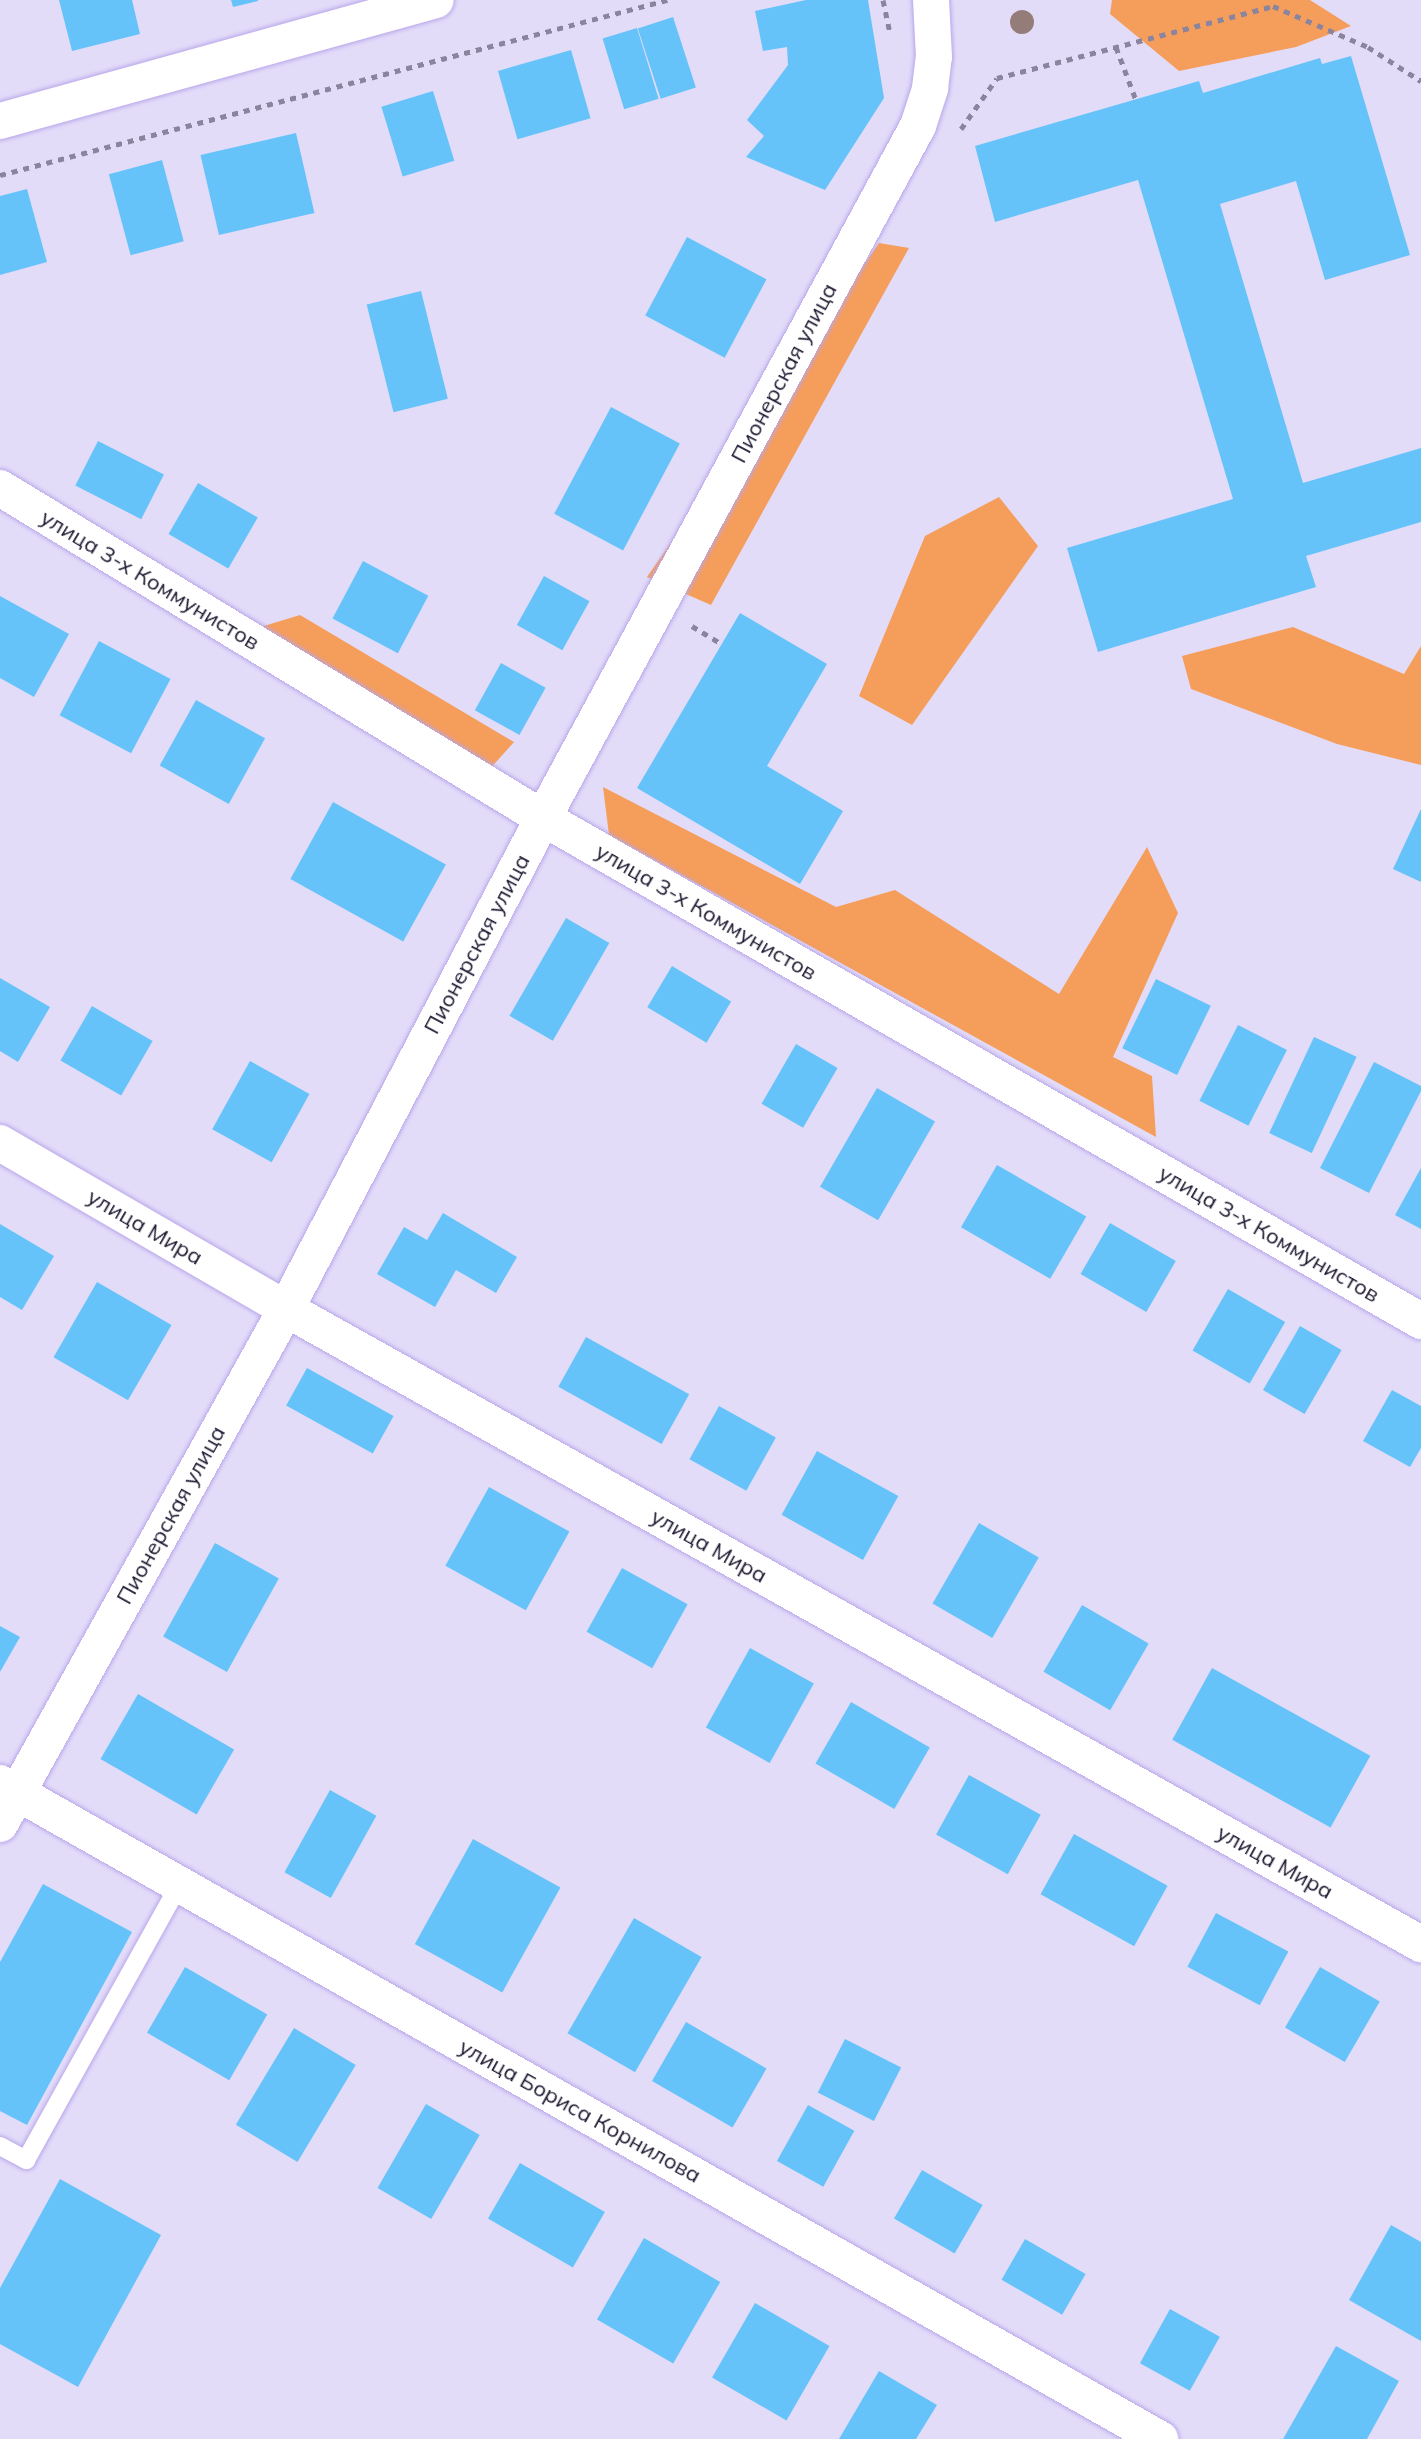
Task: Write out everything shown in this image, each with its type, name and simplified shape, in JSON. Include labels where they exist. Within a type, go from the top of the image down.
[{"type":"street","points":[[0,121],[436,0]]},
{"type":"street","name":"Пионерская улица","points":[[6,1800],[286,1309],[543,818],[918,126],[930,88],[934,57],[931,0]]},
{"type":"street","name":"улица 3-х Коммунистов","points":[[0,488],[543,818],[1421,1321]]},
{"type":"street","name":"улица Мира","points":[[0,1143],[286,1309],[1421,1944]]},
{"type":"street","name":"улица Бориса Корнилова","points":[[6,1800],[179,1885],[1160,2439]]},
{"type":"lane","points":[[0,2146],[26,2160],[179,1885]]},
{"type":"path","points":[[0,175],[667,0]]},
{"type":"path","points":[[883,0],[892,45]]},
{"type":"path","points":[[958,134],[997,78],[1273,6],[1368,47],[1421,81]]},
{"type":"path","points":[[1116,47],[1136,100]]},
{"type":"path","points":[[688,624],[722,644]]},
{"type":"shaded area","points":[[1112,0],[1310,0],[1351,26],[1296,47],[1179,71],[1110,14]]},
{"type":"shaded area","points":[[879,243],[909,248],[711,605],[647,577]]},
{"type":"shaded area","points":[[999,497],[1038,546],[912,725],[859,696],[925,536]]},
{"type":"shaded area","points":[[300,615],[514,742],[488,771],[254,629]]},
{"type":"shaded area","points":[[1293,627],[1404,674],[1421,646],[1421,765],[1337,744],[1191,689],[1182,656]]},
{"type":"shaded area","points":[[603,787],[836,907],[895,890],[1059,994],[1147,847],[1178,913],[1113,1057],[1152,1076],[1156,1137],[609,835]]},
{"type":"building","points":[[59,0],[132,0],[140,34],[72,51]]},
{"type":"building","points":[[231,0],[258,0],[258,1],[233,7]]},
{"type":"building","points":[[806,0],[868,0],[884,98],[825,190],[746,157],[764,136],[747,120],[788,65],[787,47],[763,51],[755,11]]},
{"type":"building","points":[[673,17],[696,87],[661,99],[638,28]]},
{"type":"building","points":[[637,28],[659,99],[624,109],[603,39]]},
{"type":"building","points":[[571,50],[591,118],[518,139],[498,71]]},
{"type":"building","points":[[1351,56],[1410,255],[1325,280],[1296,181],[1220,204],[1303,483],[1421,448],[1421,522],[1306,556],[1316,587],[1098,652],[1067,548],[1233,499],[1138,180],[995,222],[975,146],[1199,81],[1203,93],[1320,58],[1322,64]]},
{"type":"building","points":[[433,91],[454,161],[403,177],[381,107]]},
{"type":"building","points":[[296,133],[314,213],[219,235],[201,155]]},
{"type":"building","points":[[162,160],[184,241],[131,255],[109,174]]},
{"type":"building","points":[[27,189],[47,262],[0,275],[0,196]]},
{"type":"building","points":[[687,237],[766,279],[725,358],[645,316]]},
{"type":"building","points":[[421,291],[448,399],[394,412],[367,305]]},
{"type":"building","points":[[611,407],[680,444],[623,550],[554,514]]},
{"type":"building","points":[[98,441],[164,475],[141,519],[75,486]]},
{"type":"building","points":[[198,483],[258,518],[228,569],[169,534]]},
{"type":"building","points":[[363,561],[428,596],[398,653],[332,618]]},
{"type":"building","points":[[544,576],[589,601],[562,650],[517,625]]},
{"type":"building","points":[[0,596],[69,634],[34,697],[0,678]]},
{"type":"building","points":[[740,613],[827,664],[767,766],[843,811],[800,884],[637,788]]},
{"type":"building","points":[[99,641],[171,679],[131,753],[60,715]]},
{"type":"building","points":[[501,663],[546,688],[519,735],[475,710]]},
{"type":"building","points":[[196,700],[265,738],[229,804],[160,766]]},
{"type":"building","points":[[333,802],[446,865],[403,942],[290,879]]},
{"type":"building","points":[[1421,809],[1421,882],[1393,869]]},
{"type":"building","points":[[566,918],[609,943],[553,1041],[510,1016]]},
{"type":"building","points":[[672,966],[731,1002],[706,1043],[647,1007]]},
{"type":"building","points":[[0,978],[50,1007],[18,1062],[0,1051]]},
{"type":"building","points":[[1156,979],[1211,1006],[1177,1075],[1122,1048]]},
{"type":"building","points":[[92,1006],[153,1041],[121,1096],[61,1061]]},
{"type":"building","points":[[1238,1025],[1287,1050],[1248,1126],[1199,1101]]},
{"type":"building","points":[[1314,1037],[1357,1057],[1312,1153],[1269,1133]]},
{"type":"building","points":[[796,1044],[838,1068],[803,1128],[762,1104]]},
{"type":"building","points":[[250,1061],[309,1094],[272,1162],[212,1129]]},
{"type":"building","points":[[1374,1062],[1421,1086],[1421,1091],[1369,1193],[1320,1168]]},
{"type":"building","points":[[877,1088],[935,1122],[878,1220],[820,1187]]},
{"type":"building","points":[[997,1165],[1086,1216],[1050,1279],[961,1227]]},
{"type":"building","points":[[1421,1168],[1421,1229],[1395,1215]]},
{"type":"building","points":[[443,1213],[517,1257],[496,1293],[456,1270],[435,1307],[377,1274],[404,1227],[427,1240]]},
{"type":"building","points":[[1110,1223],[1176,1261],[1146,1312],[1080,1274]]},
{"type":"building","points":[[0,1224],[54,1256],[22,1310],[0,1297]]},
{"type":"building","points":[[97,1282],[171,1325],[128,1400],[54,1357]]},
{"type":"building","points":[[1228,1289],[1285,1322],[1250,1383],[1192,1350]]},
{"type":"building","points":[[1300,1326],[1342,1350],[1305,1414],[1263,1390]]},
{"type":"building","points":[[586,1337],[689,1394],[662,1444],[558,1387]]},
{"type":"building","points":[[307,1368],[394,1416],[373,1454],[286,1406]]},
{"type":"building","points":[[1392,1390],[1421,1406],[1421,1448],[1410,1467],[1363,1441]]},
{"type":"building","points":[[719,1406],[776,1438],[746,1491],[689,1459]]},
{"type":"building","points":[[817,1451],[898,1496],[863,1560],[782,1515]]},
{"type":"building","points":[[489,1487],[569,1532],[526,1610],[445,1566]]},
{"type":"building","points":[[979,1523],[1039,1558],[992,1638],[932,1604]]},
{"type":"building","points":[[215,1543],[279,1578],[227,1672],[163,1637]]},
{"type":"building","points":[[622,1568],[688,1604],[652,1668],[587,1632]]},
{"type":"building","points":[[1082,1605],[1149,1644],[1110,1710],[1044,1672]]},
{"type":"building","points":[[0,1626],[20,1637],[0,1672]]},
{"type":"building","points":[[750,1648],[814,1683],[770,1763],[706,1728]]},
{"type":"building","points":[[1212,1668],[1370,1756],[1331,1827],[1172,1740]]},
{"type":"building","points":[[138,1694],[234,1750],[197,1814],[100,1759]]},
{"type":"building","points":[[851,1702],[930,1748],[894,1809],[816,1763]]},
{"type":"building","points":[[969,1775],[1041,1815],[1008,1874],[936,1834]]},
{"type":"building","points":[[330,1790],[376,1816],[331,1898],[284,1872]]},
{"type":"building","points":[[1074,1834],[1168,1886],[1134,1946],[1041,1894]]},
{"type":"building","points":[[473,1839],[560,1887],[502,1992],[415,1944]]},
{"type":"building","points":[[43,1884],[132,1932],[27,2125],[0,2111],[0,1962]]},
{"type":"building","points":[[1216,1913],[1288,1951],[1260,2005],[1187,1967]]},
{"type":"building","points":[[634,1918],[702,1957],[635,2072],[568,2033]]},
{"type":"building","points":[[185,1967],[267,2014],[229,2080],[147,2033]]},
{"type":"building","points":[[1320,1967],[1380,2001],[1345,2062],[1285,2028]]},
{"type":"building","points":[[686,2022],[767,2068],[733,2127],[652,2081]]},
{"type":"building","points":[[294,2028],[356,2065],[298,2162],[236,2125]]},
{"type":"building","points":[[845,2039],[901,2068],[874,2121],[818,2092]]},
{"type":"building","points":[[426,2104],[480,2135],[431,2219],[377,2188]]},
{"type":"building","points":[[808,2105],[854,2131],[823,2187],[777,2161]]},
{"type":"building","points":[[520,2163],[605,2212],[573,2267],[488,2218]]},
{"type":"building","points":[[922,2170],[983,2205],[955,2253],[894,2218]]},
{"type":"building","points":[[60,2179],[161,2235],[78,2387],[0,2344],[0,2288]]},
{"type":"building","points":[[1391,2225],[1421,2242],[1421,2341],[1349,2300]]},
{"type":"building","points":[[644,2238],[720,2282],[673,2363],[597,2319]]},
{"type":"building","points":[[1025,2239],[1086,2274],[1062,2315],[1002,2280]]},
{"type":"building","points":[[755,2303],[829,2346],[786,2420],[712,2377]]},
{"type":"building","points":[[1170,2309],[1220,2337],[1190,2391],[1140,2363]]},
{"type":"building","points":[[1336,2346],[1399,2381],[1367,2439],[1283,2439]]},
{"type":"building","points":[[879,2371],[937,2405],[916,2439],[839,2439]]}]
